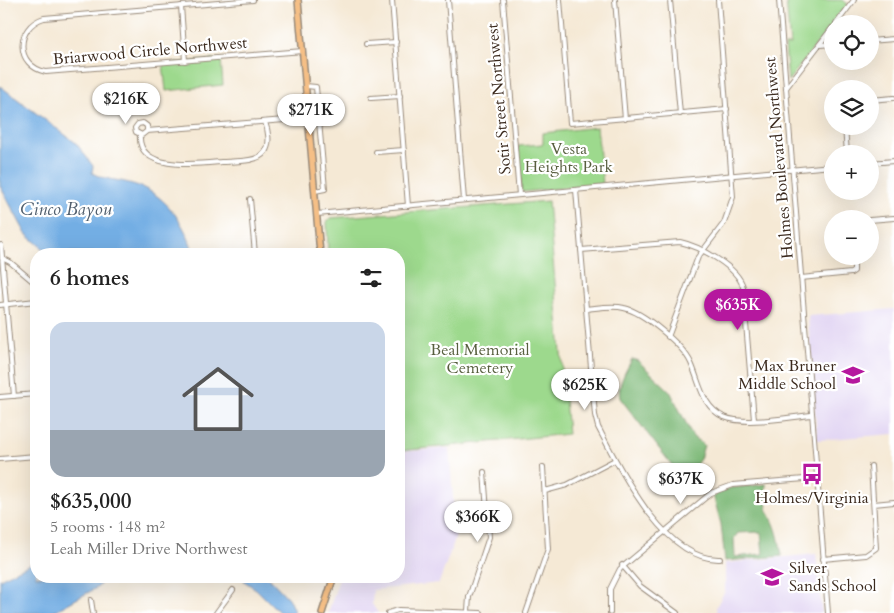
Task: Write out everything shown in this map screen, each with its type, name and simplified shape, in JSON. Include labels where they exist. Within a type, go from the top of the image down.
[{"type":"main road","points":[[298,0],[320,248]]},
{"type":"main road","points":[[322,613],[332,583]]},
{"type":"street","name":"Briarwood Circle Northwest","points":[[253,0],[44,18],[35,22],[26,30],[22,49],[30,64],[46,72],[303,51]]},
{"type":"street","points":[[392,0],[408,206]]},
{"type":"street","points":[[448,0],[464,200]]},
{"type":"street","name":"Sotir Street Northwest","points":[[503,0],[519,195]]},
{"type":"street","points":[[560,0],[570,123],[727,109]]},
{"type":"street","points":[[615,0],[625,119]]},
{"type":"street","points":[[670,0],[680,114]]},
{"type":"street","points":[[668,337],[698,257],[724,223],[733,197],[718,0]]},
{"type":"street","name":"Holmes Boulevard Northwest","points":[[779,0],[828,613]]},
{"type":"street","points":[[843,15],[854,0]]},
{"type":"street","points":[[181,6],[185,61]]},
{"type":"street","points":[[786,88],[824,39]]},
{"type":"street","points":[[879,40],[894,39]]},
{"type":"street","points":[[366,44],[396,42]]},
{"type":"street","points":[[820,45],[824,45]]},
{"type":"street","points":[[306,86],[316,87],[325,189],[315,191]]},
{"type":"street","points":[[371,98],[400,96]]},
{"type":"street","points":[[879,99],[894,98]]},
{"type":"street","points":[[140,135],[144,135],[147,131],[309,118]]},
{"type":"street","points":[[147,131],[145,124],[138,124],[135,130],[140,135],[141,147],[149,156],[180,166],[248,160],[264,153],[268,140],[265,122]]},
{"type":"street","points":[[376,152],[404,150]]},
{"type":"street","points":[[264,153],[268,157]]},
{"type":"street","points":[[879,162],[894,161]]},
{"type":"street","points":[[317,214],[824,167]]},
{"type":"street","points":[[576,190],[595,415],[598,427],[636,498],[665,530],[681,546],[693,554],[707,559],[720,559]]},
{"type":"street","points":[[250,199],[254,248]]},
{"type":"street","points":[[879,219],[894,218]]},
{"type":"street","points":[[581,250],[675,242],[690,244],[735,271],[742,283],[754,420]]},
{"type":"street","points":[[1,245],[14,396]]},
{"type":"street","points":[[2,258],[10,262],[30,279]]},
{"type":"street","points":[[801,278],[851,273],[854,271],[854,265]]},
{"type":"street","points":[[0,305],[30,302]]},
{"type":"street","points":[[586,309],[614,307],[630,310],[668,337],[688,358],[705,400],[713,410],[728,418],[754,420],[812,415]]},
{"type":"street","points":[[0,398],[30,395]]},
{"type":"street","points":[[0,459],[30,456]]},
{"type":"street","points":[[545,491],[567,486],[615,460]]},
{"type":"street","points":[[823,559],[866,556],[874,551],[877,541],[871,466]]},
{"type":"street","points":[[526,613],[548,548],[543,467]]},
{"type":"street","points":[[468,611],[470,597],[489,537],[484,472]]},
{"type":"street","points":[[610,613],[610,589],[622,565],[720,488],[733,485],[817,478]]},
{"type":"street","points":[[874,504],[894,502]]},
{"type":"street","points":[[622,565],[640,586],[677,613]]},
{"type":"street","points":[[216,613],[234,590]]},
{"type":"street","points":[[92,600],[93,613]]},
{"type":"street","points":[[388,612],[398,610],[468,611],[481,613]]},
{"type":"shaded area","name":"Max Bruner Middle School","points":[[894,309],[894,434],[817,440],[808,316]]},
{"type":"shaded area","points":[[449,448],[456,536],[439,583],[373,590],[372,604],[378,613],[328,613],[338,583],[405,583],[405,452]]},
{"type":"shaded area","name":"Silver Sands School","points":[[816,554],[822,613],[717,613],[716,607],[725,591],[725,563]]},
{"type":"green space","points":[[786,0],[842,0],[848,4],[839,15],[824,15],[824,35],[788,81],[785,45],[790,45]]},
{"type":"green space","points":[[221,59],[223,85],[166,91],[163,64]]},
{"type":"green space","name":"Vesta Heights Park","points":[[597,127],[603,184],[522,192],[518,146],[543,144],[543,133]]},
{"type":"green space","name":"Beal Memorial Cemetery","points":[[548,201],[568,434],[405,450],[405,248],[328,248],[327,222],[330,218]]},
{"type":"green space","points":[[632,359],[638,361],[670,391],[693,437],[704,445],[700,459],[687,477],[671,464],[620,398],[621,383]]},
{"type":"green space","points":[[766,484],[767,507],[777,533],[782,556],[725,561],[721,524],[713,495],[730,488]],"holes":[[[761,532],[763,554],[735,557],[734,538],[738,533]]]},
{"type":"water","name":"Cinco Bayou","points":[[0,86],[76,143],[93,166],[92,173],[141,187],[162,200],[171,209],[185,230],[192,248],[42,248],[26,234],[0,186]]},
{"type":"water","points":[[30,564],[30,583],[101,583],[98,587],[51,613],[0,613],[0,579]]},
{"type":"water","points":[[247,583],[274,583],[288,598],[295,613],[280,613],[256,589]]},
{"type":"place","name":"Max Bruner Middle School","points":[[853,375]]},
{"type":"place","name":"Holmes/Virginia","points":[[812,474]]},
{"type":"place","name":"Silver Sands School","points":[[772,577]]}]
